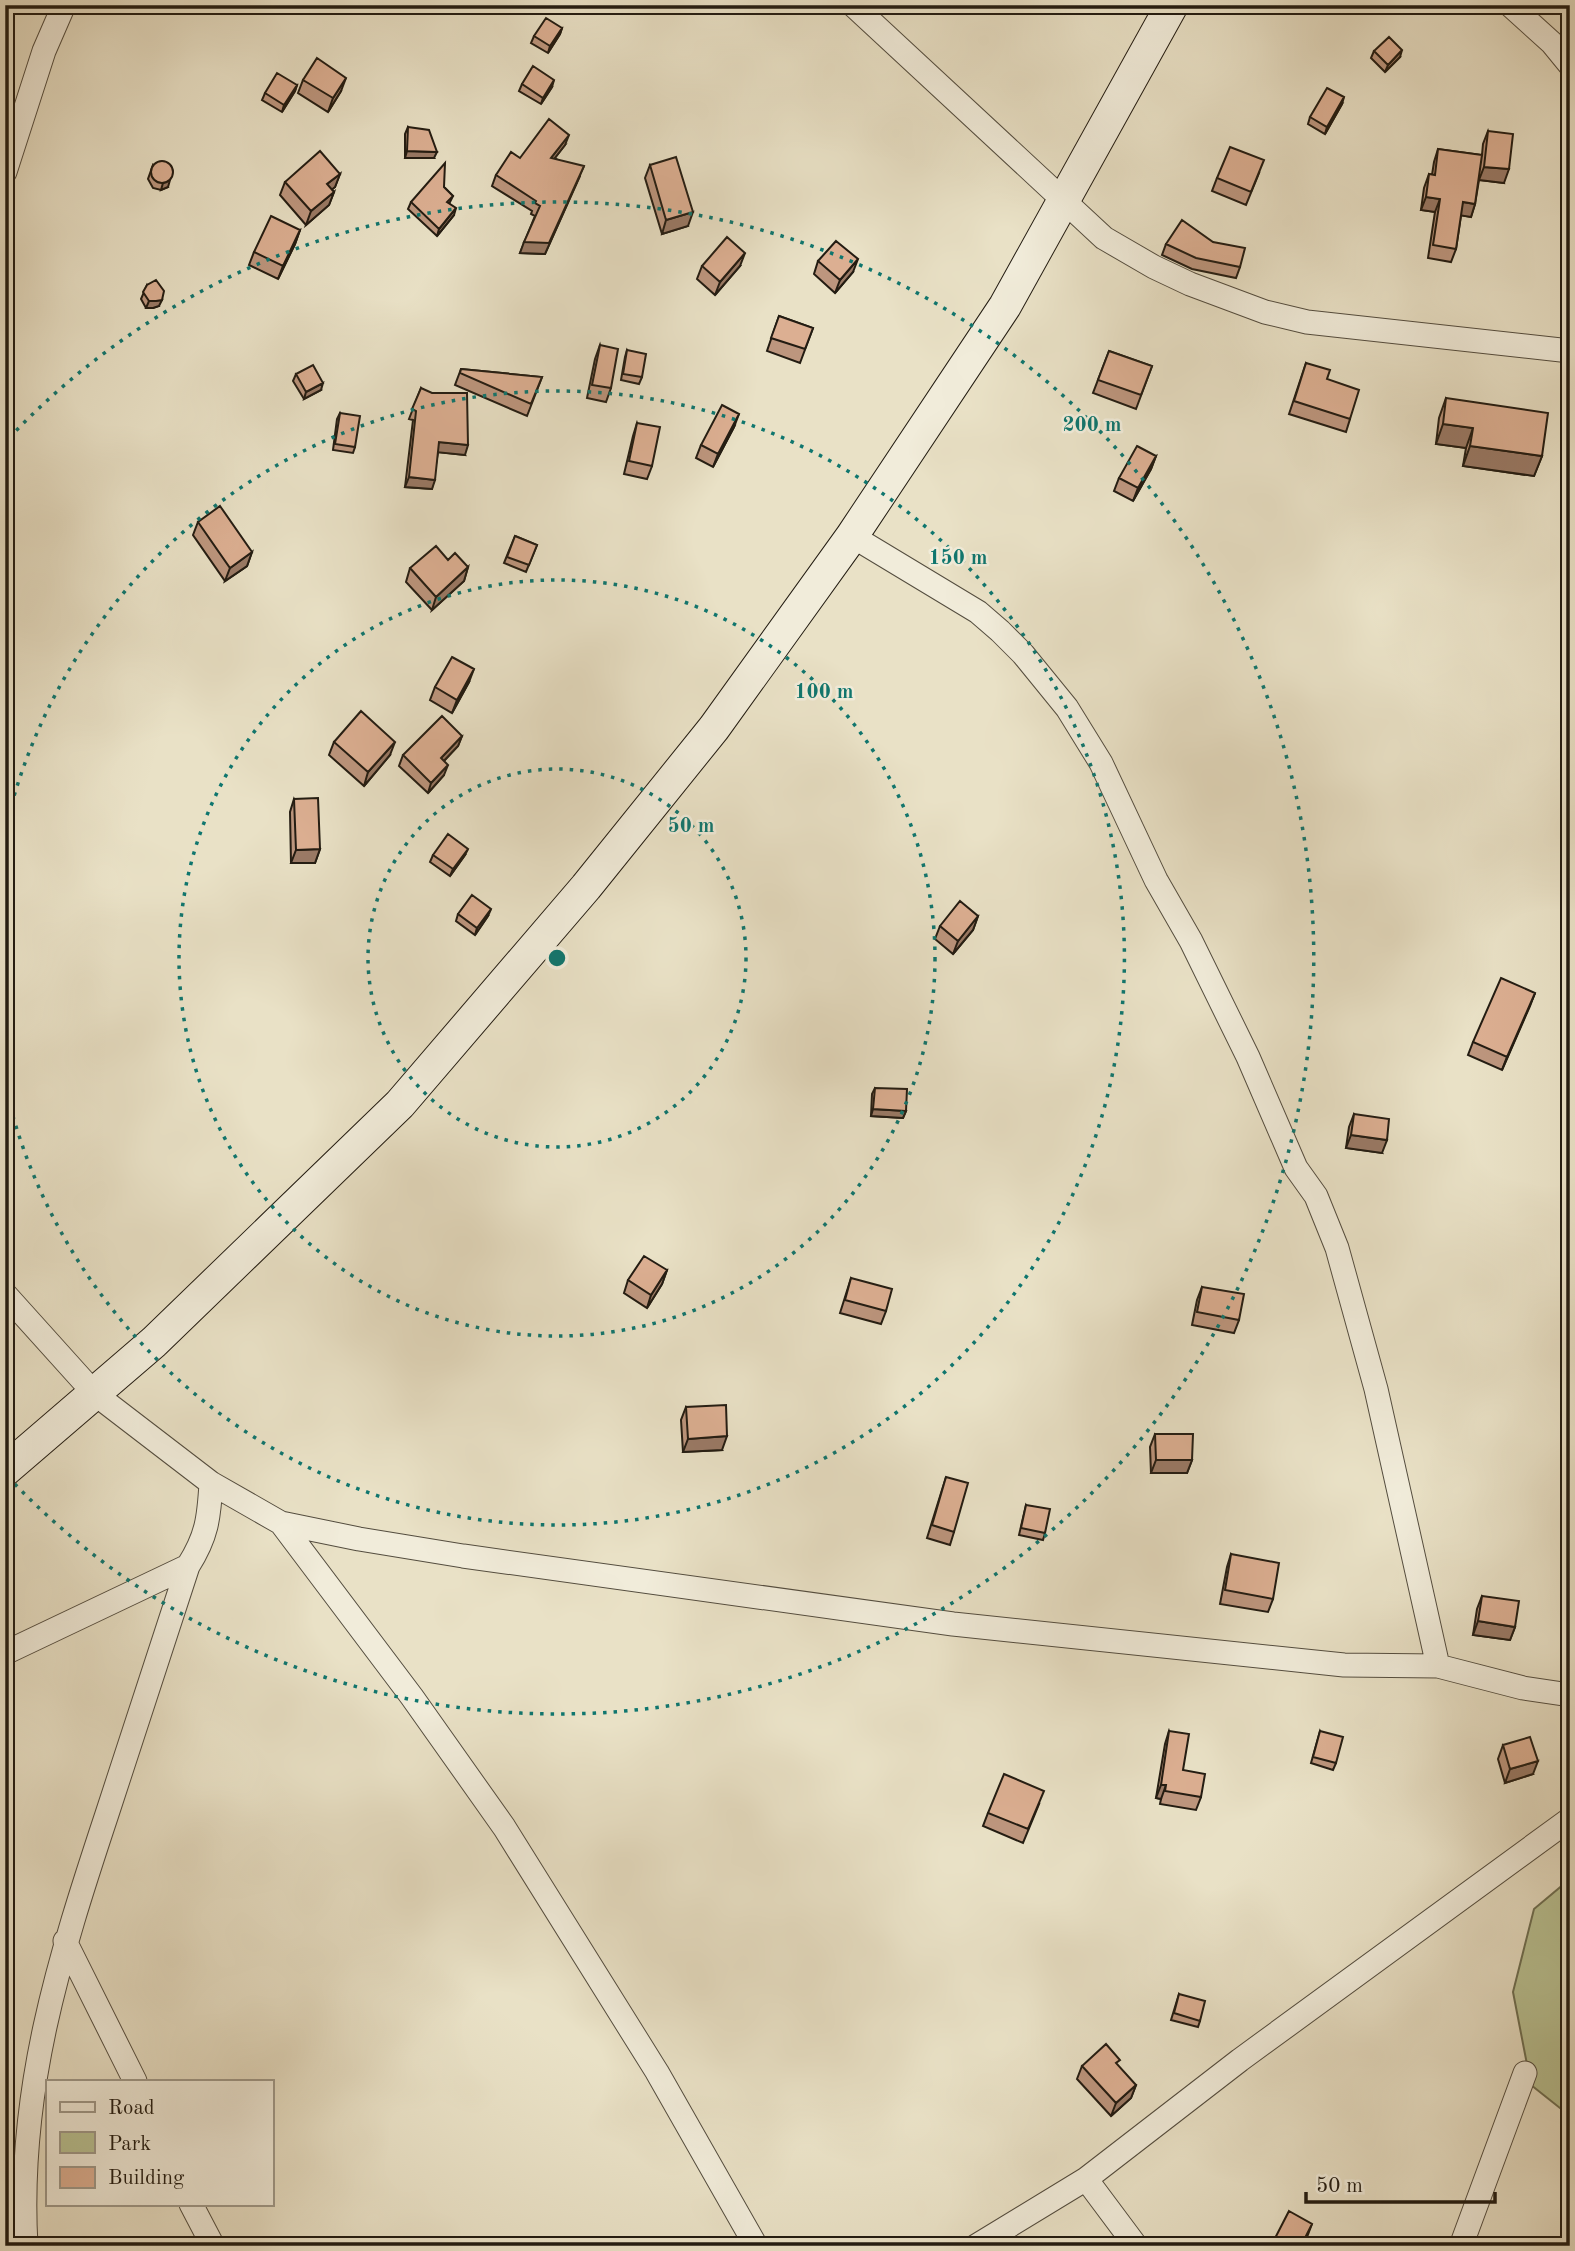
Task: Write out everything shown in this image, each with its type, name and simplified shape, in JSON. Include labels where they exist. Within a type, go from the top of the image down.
[{"type":"street","points":[[5,172],[44,51],[64,5]]},
{"type":"street","points":[[853,5],[1104,237],[1145,262],[1190,284],[1265,312],[1307,322],[1570,351]]},
{"type":"street","points":[[5,1470],[154,1342],[400,1104],[586,887],[714,728],[852,536],[1005,306],[1172,5]]},
{"type":"street","points":[[1510,5],[1552,43],[1570,65]]},
{"type":"street","points":[[852,536],[961,601],[993,625],[1023,654],[1067,708],[1101,763],[1145,856],[1248,1057],[1296,1168],[1316,1196],[1336,1248],[1376,1389],[1438,1666]]},
{"type":"street","points":[[5,1294],[95,1394],[211,1483],[281,1523],[463,1556],[953,1624],[1344,1665],[1438,1666],[1524,1688],[1570,1695]]},
{"type":"street","points":[[26,2246],[24,2207],[28,2135],[37,2056],[65,1941],[188,1566],[201,1545],[208,1523],[211,1483]]},
{"type":"street","points":[[281,1523],[412,1697],[504,1827],[657,2072],[756,2246]]},
{"type":"street","points":[[5,1653],[188,1566]]},
{"type":"street","points":[[976,2246],[1086,2179],[1240,2060],[1570,1819]]},
{"type":"street","points":[[65,1941],[134,2080]]},
{"type":"street","points":[[1461,2246],[1525,2073]]},
{"type":"street","points":[[1086,2179],[1136,2246]]},
{"type":"street","points":[[192,2206],[213,2246]]},
{"type":"green space","points":[[1570,1879],[1570,2116],[1531,2085],[1513,1992],[1534,1909]]},
{"type":"building","points":[[546,18],[562,28],[550,46],[534,36]]},
{"type":"building","points":[[1389,37],[1402,50],[1388,65],[1374,51]]},
{"type":"building","points":[[317,58],[346,78],[333,98],[303,80]]},
{"type":"building","points":[[533,66],[554,80],[543,98],[522,84]]},
{"type":"building","points":[[277,73],[297,85],[284,105],[265,93]]},
{"type":"building","points":[[1327,88],[1344,97],[1327,127],[1310,117]]},
{"type":"building","points":[[549,119],[569,135],[551,158],[584,166],[549,243],[524,242],[540,206],[496,175],[511,152],[520,158]]},
{"type":"building","points":[[408,127],[429,130],[437,152],[407,151]]},
{"type":"building","points":[[1488,131],[1513,134],[1509,169],[1484,167]]},
{"type":"building","points":[[1230,147],[1264,160],[1251,192],[1217,178]]},
{"type":"building","points":[[1438,149],[1482,155],[1475,204],[1463,202],[1456,249],[1433,245],[1440,199],[1426,197],[1429,174],[1435,175]]},
{"type":"building","points":[[320,151],[340,174],[327,184],[334,192],[311,211],[285,182]]},
{"type":"building","points":[[676,157],[693,212],[666,220],[650,165]]},
{"type":"building","points":[[162,161],[170,164],[173,172],[170,180],[162,183],[154,180],[151,172],[154,164]]},
{"type":"building","points":[[445,163],[444,187],[453,196],[447,202],[456,208],[439,229],[411,202]]},
{"type":"building","points":[[271,216],[300,230],[283,266],[254,252]]},
{"type":"building","points":[[1182,220],[1213,242],[1245,248],[1240,267],[1196,258],[1166,244]]},
{"type":"building","points":[[727,237],[745,253],[720,282],[702,266]]},
{"type":"building","points":[[836,241],[858,259],[840,280],[818,261]]},
{"type":"building","points":[[156,280],[164,291],[162,300],[149,301],[143,292],[147,285]]},
{"type":"building","points":[[779,316],[813,328],[805,349],[771,338]]},
{"type":"building","points":[[600,345],[618,349],[611,388],[592,385]]},
{"type":"building","points":[[627,350],[646,354],[642,377],[623,374]]},
{"type":"building","points":[[1109,351],[1152,366],[1141,395],[1098,380]]},
{"type":"building","points":[[1306,363],[1330,370],[1327,379],[1359,390],[1350,419],[1294,401]]},
{"type":"building","points":[[313,365],[323,383],[306,392],[296,374]]},
{"type":"building","points":[[461,369],[542,377],[531,404],[460,373]]},
{"type":"building","points":[[421,388],[432,393],[467,393],[468,445],[439,442],[435,480],[409,477],[416,411],[412,409]]},
{"type":"building","points":[[1446,398],[1548,413],[1542,456],[1470,446],[1473,428],[1443,424]]},
{"type":"building","points":[[722,405],[739,414],[718,454],[701,445]]},
{"type":"building","points":[[340,413],[360,416],[355,447],[335,444]]},
{"type":"building","points":[[637,423],[660,427],[652,466],[629,461]]},
{"type":"building","points":[[1137,446],[1156,456],[1138,488],[1119,478]]},
{"type":"building","points":[[220,506],[252,552],[230,568],[198,522]]},
{"type":"building","points":[[515,536],[537,545],[529,565],[507,557]]},
{"type":"building","points":[[436,546],[448,560],[455,553],[468,567],[436,597],[410,568]]},
{"type":"building","points":[[452,657],[474,669],[457,700],[435,687]]},
{"type":"building","points":[[361,711],[395,742],[368,772],[334,742]]},
{"type":"building","points":[[442,716],[462,736],[441,758],[448,765],[431,783],[403,755]]},
{"type":"building","points":[[318,798],[320,849],[296,850],[294,799]]},
{"type":"building","points":[[448,834],[468,849],[453,869],[433,855]]},
{"type":"building","points":[[472,895],[491,909],[477,928],[458,914]]},
{"type":"building","points":[[960,901],[978,916],[958,941],[940,926]]},
{"type":"building","points":[[1501,978],[1535,993],[1507,1057],[1473,1042]]},
{"type":"building","points":[[875,1088],[907,1089],[906,1111],[873,1109]]},
{"type":"building","points":[[1354,1114],[1389,1119],[1387,1140],[1351,1135]]},
{"type":"building","points":[[644,1256],[667,1270],[651,1295],[628,1280]]},
{"type":"building","points":[[851,1278],[892,1289],[886,1311],[845,1300]]},
{"type":"building","points":[[1202,1287],[1244,1294],[1239,1320],[1197,1312]]},
{"type":"building","points":[[726,1405],[727,1436],[688,1439],[686,1407]]},
{"type":"building","points":[[1155,1434],[1193,1434],[1192,1460],[1156,1460]]},
{"type":"building","points":[[946,1477],[968,1483],[954,1532],[932,1525]]},
{"type":"building","points":[[1026,1505],[1050,1509],[1045,1533],[1021,1528]]},
{"type":"building","points":[[1231,1554],[1279,1563],[1273,1599],[1225,1590]]},
{"type":"building","points":[[1482,1596],[1519,1601],[1515,1627],[1478,1621]]},
{"type":"building","points":[[1169,1731],[1189,1734],[1183,1770],[1205,1774],[1201,1797],[1165,1791],[1166,1785],[1161,1785]]},
{"type":"building","points":[[1320,1731],[1343,1737],[1336,1763],[1313,1757]]},
{"type":"building","points":[[1530,1737],[1538,1761],[1510,1769],[1503,1745]]},
{"type":"building","points":[[1004,1774],[1044,1791],[1028,1829],[988,1813]]},
{"type":"building","points":[[1179,1994],[1205,2001],[1200,2021],[1174,2013]]},
{"type":"building","points":[[1106,2044],[1120,2060],[1116,2063],[1136,2085],[1116,2103],[1082,2066]]},
{"type":"building","points":[[1289,2211],[1312,2224],[1301,2246],[1271,2246]]}]
